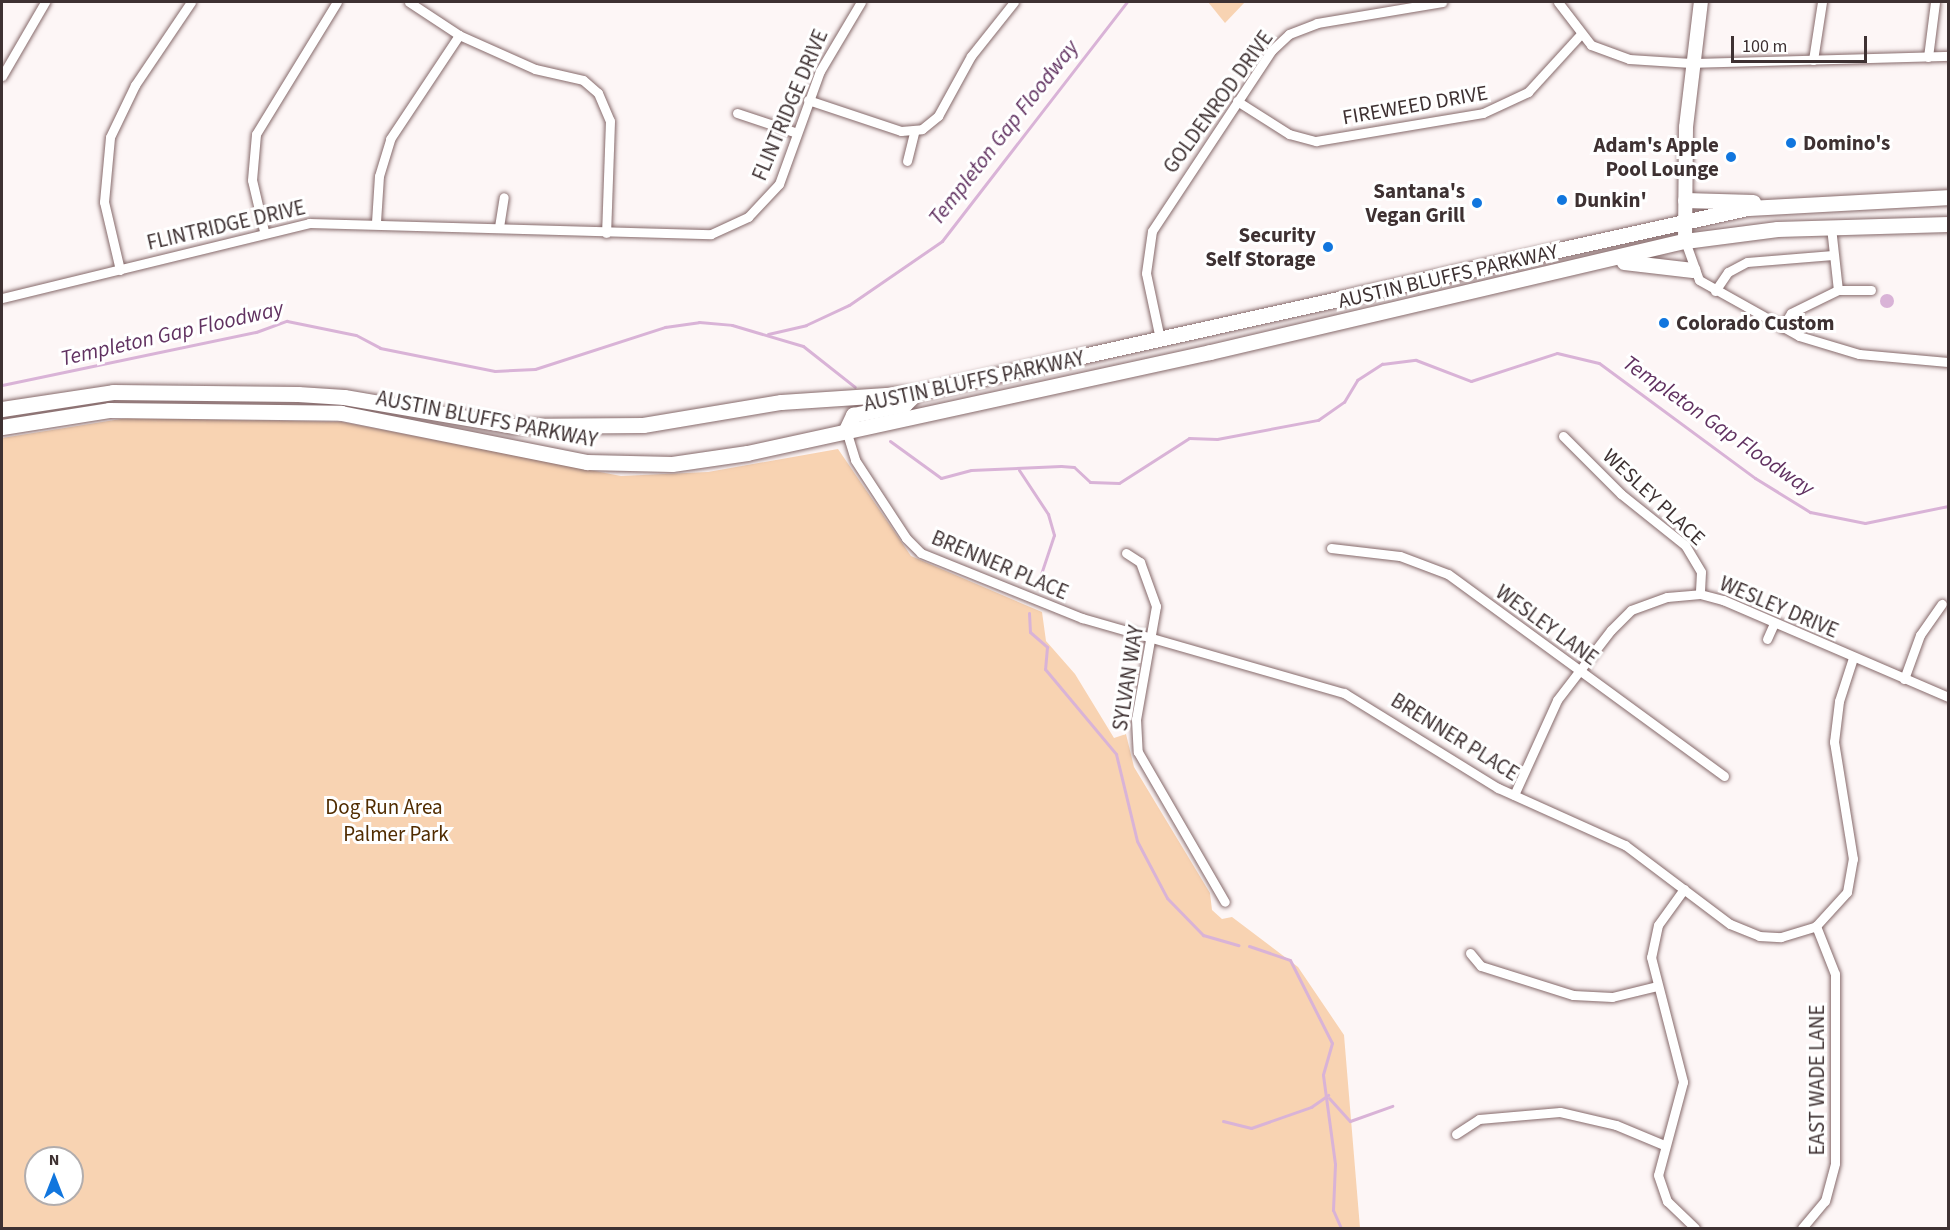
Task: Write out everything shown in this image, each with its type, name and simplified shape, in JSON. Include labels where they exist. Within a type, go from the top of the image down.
[{"type":"main road","name":"AUSTIN BLUFFS PARKWAY","points":[[2,409],[113,392],[298,394],[355,398],[513,426],[595,428],[781,402],[916,393],[1686,221],[1765,206],[1948,197]]},
{"type":"main road","points":[[1685,200],[1765,206]]},
{"type":"main road","name":"AUSTIN BLUFFS PARKWAY","points":[[2,427],[109,410],[341,413],[557,457],[649,465],[747,453],[1686,241],[1832,227],[1948,224]]},
{"type":"main road","points":[[1600,261],[1693,270]]},
{"type":"main road","points":[[846,430],[853,415],[905,404],[916,393]]},
{"type":"street","points":[[2,76],[45,2]]},
{"type":"street","points":[[120,270],[104,202],[110,137],[135,85],[191,2]]},
{"type":"street","points":[[264,231],[252,180],[256,134],[337,2]]},
{"type":"street","points":[[409,2],[459,35],[535,69],[583,80],[603,99],[610,121],[606,232]]},
{"type":"street","name":"FLINTRIDGE DRIVE","points":[[2,298],[120,270],[264,231],[317,222],[376,222],[691,237],[731,226],[757,209],[779,184],[808,100],[833,43],[861,2]]},
{"type":"street","points":[[907,161],[914,132],[938,116],[971,56],[1014,2]]},
{"type":"street","name":"GOLDENROD DRIVE","points":[[1160,339],[1146,273],[1152,231],[1237,100],[1289,34],[1317,23],[1404,5],[1442,2]]},
{"type":"street","points":[[1558,2],[1580,35],[1614,55],[1692,63],[1948,56]]},
{"type":"street","points":[[1701,2],[1692,63],[1685,200],[1686,241],[1693,270],[1714,291],[1782,328],[1859,354],[1948,362]]},
{"type":"street","points":[[1813,60],[1822,2]]},
{"type":"street","points":[[1928,57],[1935,2]]},
{"type":"street","points":[[376,222],[379,176],[390,139],[459,35]]},
{"type":"street","name":"FIREWEED DRIVE","points":[[1237,100],[1289,134],[1316,141],[1483,113],[1528,92],[1580,35]]},
{"type":"street","points":[[808,100],[914,132]]},
{"type":"street","points":[[737,113],[797,133]]},
{"type":"street","points":[[499,227],[504,197]]},
{"type":"street","points":[[1832,227],[1838,290]]},
{"type":"street","points":[[1714,291],[1728,272],[1746,262],[1833,255]]},
{"type":"street","points":[[1782,328],[1791,313],[1838,290],[1871,290]]},
{"type":"street","name":"BRENNER PLACE","points":[[846,430],[855,460],[906,538],[921,553],[1082,618],[1344,693],[1514,795],[1625,845],[1749,933],[1781,937],[1816,926],[1841,902],[1852,870],[1834,742],[1838,707],[1853,658]]},
{"type":"street","name":"WESLEY PLACE","points":[[1563,436],[1622,494],[1685,545],[1697,561],[1700,594]]},
{"type":"street","name":"WESLEY LANE","points":[[1330,548],[1400,556],[1437,568],[1724,776]]},
{"type":"street","name":"SYLVAN WAY","points":[[1126,553],[1140,562],[1154,597],[1151,638],[1136,719],[1138,752],[1225,902]]},
{"type":"street","name":"WESLEY DRIVE","points":[[1514,795],[1551,710],[1579,671],[1631,610],[1667,597],[1700,594],[1948,697]]},
{"type":"street","points":[[1904,679],[1920,635],[1942,604]]},
{"type":"street","points":[[1767,639],[1774,623]]},
{"type":"street","points":[[1684,889],[1654,934],[1651,957],[1683,1082],[1659,1166],[1662,1192],[1695,1228]]},
{"type":"street","name":"EAST WADE LANE","points":[[1805,1227],[1825,1201],[1834,1163],[1835,974],[1816,926]]},
{"type":"street","points":[[1470,953],[1481,966],[1573,995],[1612,997],[1657,986]]},
{"type":"street","points":[[1456,1134],[1479,1119],[1560,1112],[1616,1125],[1664,1145]]},
{"type":"green space","points":[[1208,2],[1245,2],[1225,23]]},
{"type":"green space","name":"Palmer Park","points":[[127,418],[342,422],[621,476],[708,472],[838,449],[911,556],[1042,612],[1046,641],[1075,674],[1114,738],[1126,734],[1134,767],[1210,893],[1212,910],[1222,919],[1232,917],[1298,967],[1344,1035],[1360,1228],[2,1228],[2,438]]},
{"type":"shaded area","points":[[1887,294],[1892,296],[1894,301],[1892,306],[1887,308],[1882,306],[1880,301],[1882,296]]},
{"type":"waterway","name":"Templeton Gap Floodway","points":[[768,334],[806,325],[849,305],[942,241],[1127,2]]},
{"type":"waterway","name":"Templeton Gap Floodway","points":[[2,385],[256,332],[287,321],[356,335],[380,348],[495,371],[535,369],[665,327],[699,322],[732,325],[803,346],[855,387]]},
{"type":"waterway","name":"Templeton Gap Floodway","points":[[890,441],[941,478],[971,470],[1061,466],[1074,467],[1090,482],[1119,483],[1189,438],[1217,439],[1318,420],[1344,402],[1357,380],[1382,364],[1416,360],[1471,381],[1557,353],[1599,363],[1755,478],[1810,512],[1865,523],[1948,506]]},
{"type":"waterway","name":"Templeton Gap Floodway","points":[[1019,470],[1048,514],[1054,535],[1038,583]]},
{"type":"waterway","name":"Templeton Gap Floodway","points":[[1029,613],[1030,632],[1047,647],[1045,669],[1116,754],[1137,841],[1167,898],[1203,935],[1239,945]]},
{"type":"waterway","points":[[1249,946],[1290,960],[1332,1043],[1323,1075],[1335,1164],[1333,1210],[1341,1228]]},
{"type":"waterway","points":[[1223,1121],[1251,1128],[1311,1107],[1328,1095]]},
{"type":"waterway","points":[[1329,1098],[1350,1121],[1392,1106]]},
{"type":"place","name":"Domino's","points":[[1791,143]]},
{"type":"place","name":"Adam's Apple Pool Lounge","points":[[1731,157]]},
{"type":"place","name":"Dunkin'","points":[[1562,200]]},
{"type":"place","name":"Santana's Vegan Grill","points":[[1477,203]]},
{"type":"place","name":"Security Self Storage","points":[[1328,247]]},
{"type":"place","name":"Colorado Custom","points":[[1664,323]]},
{"type":"park label","name":"Dog Run Area","points":[[384,807]]}]
